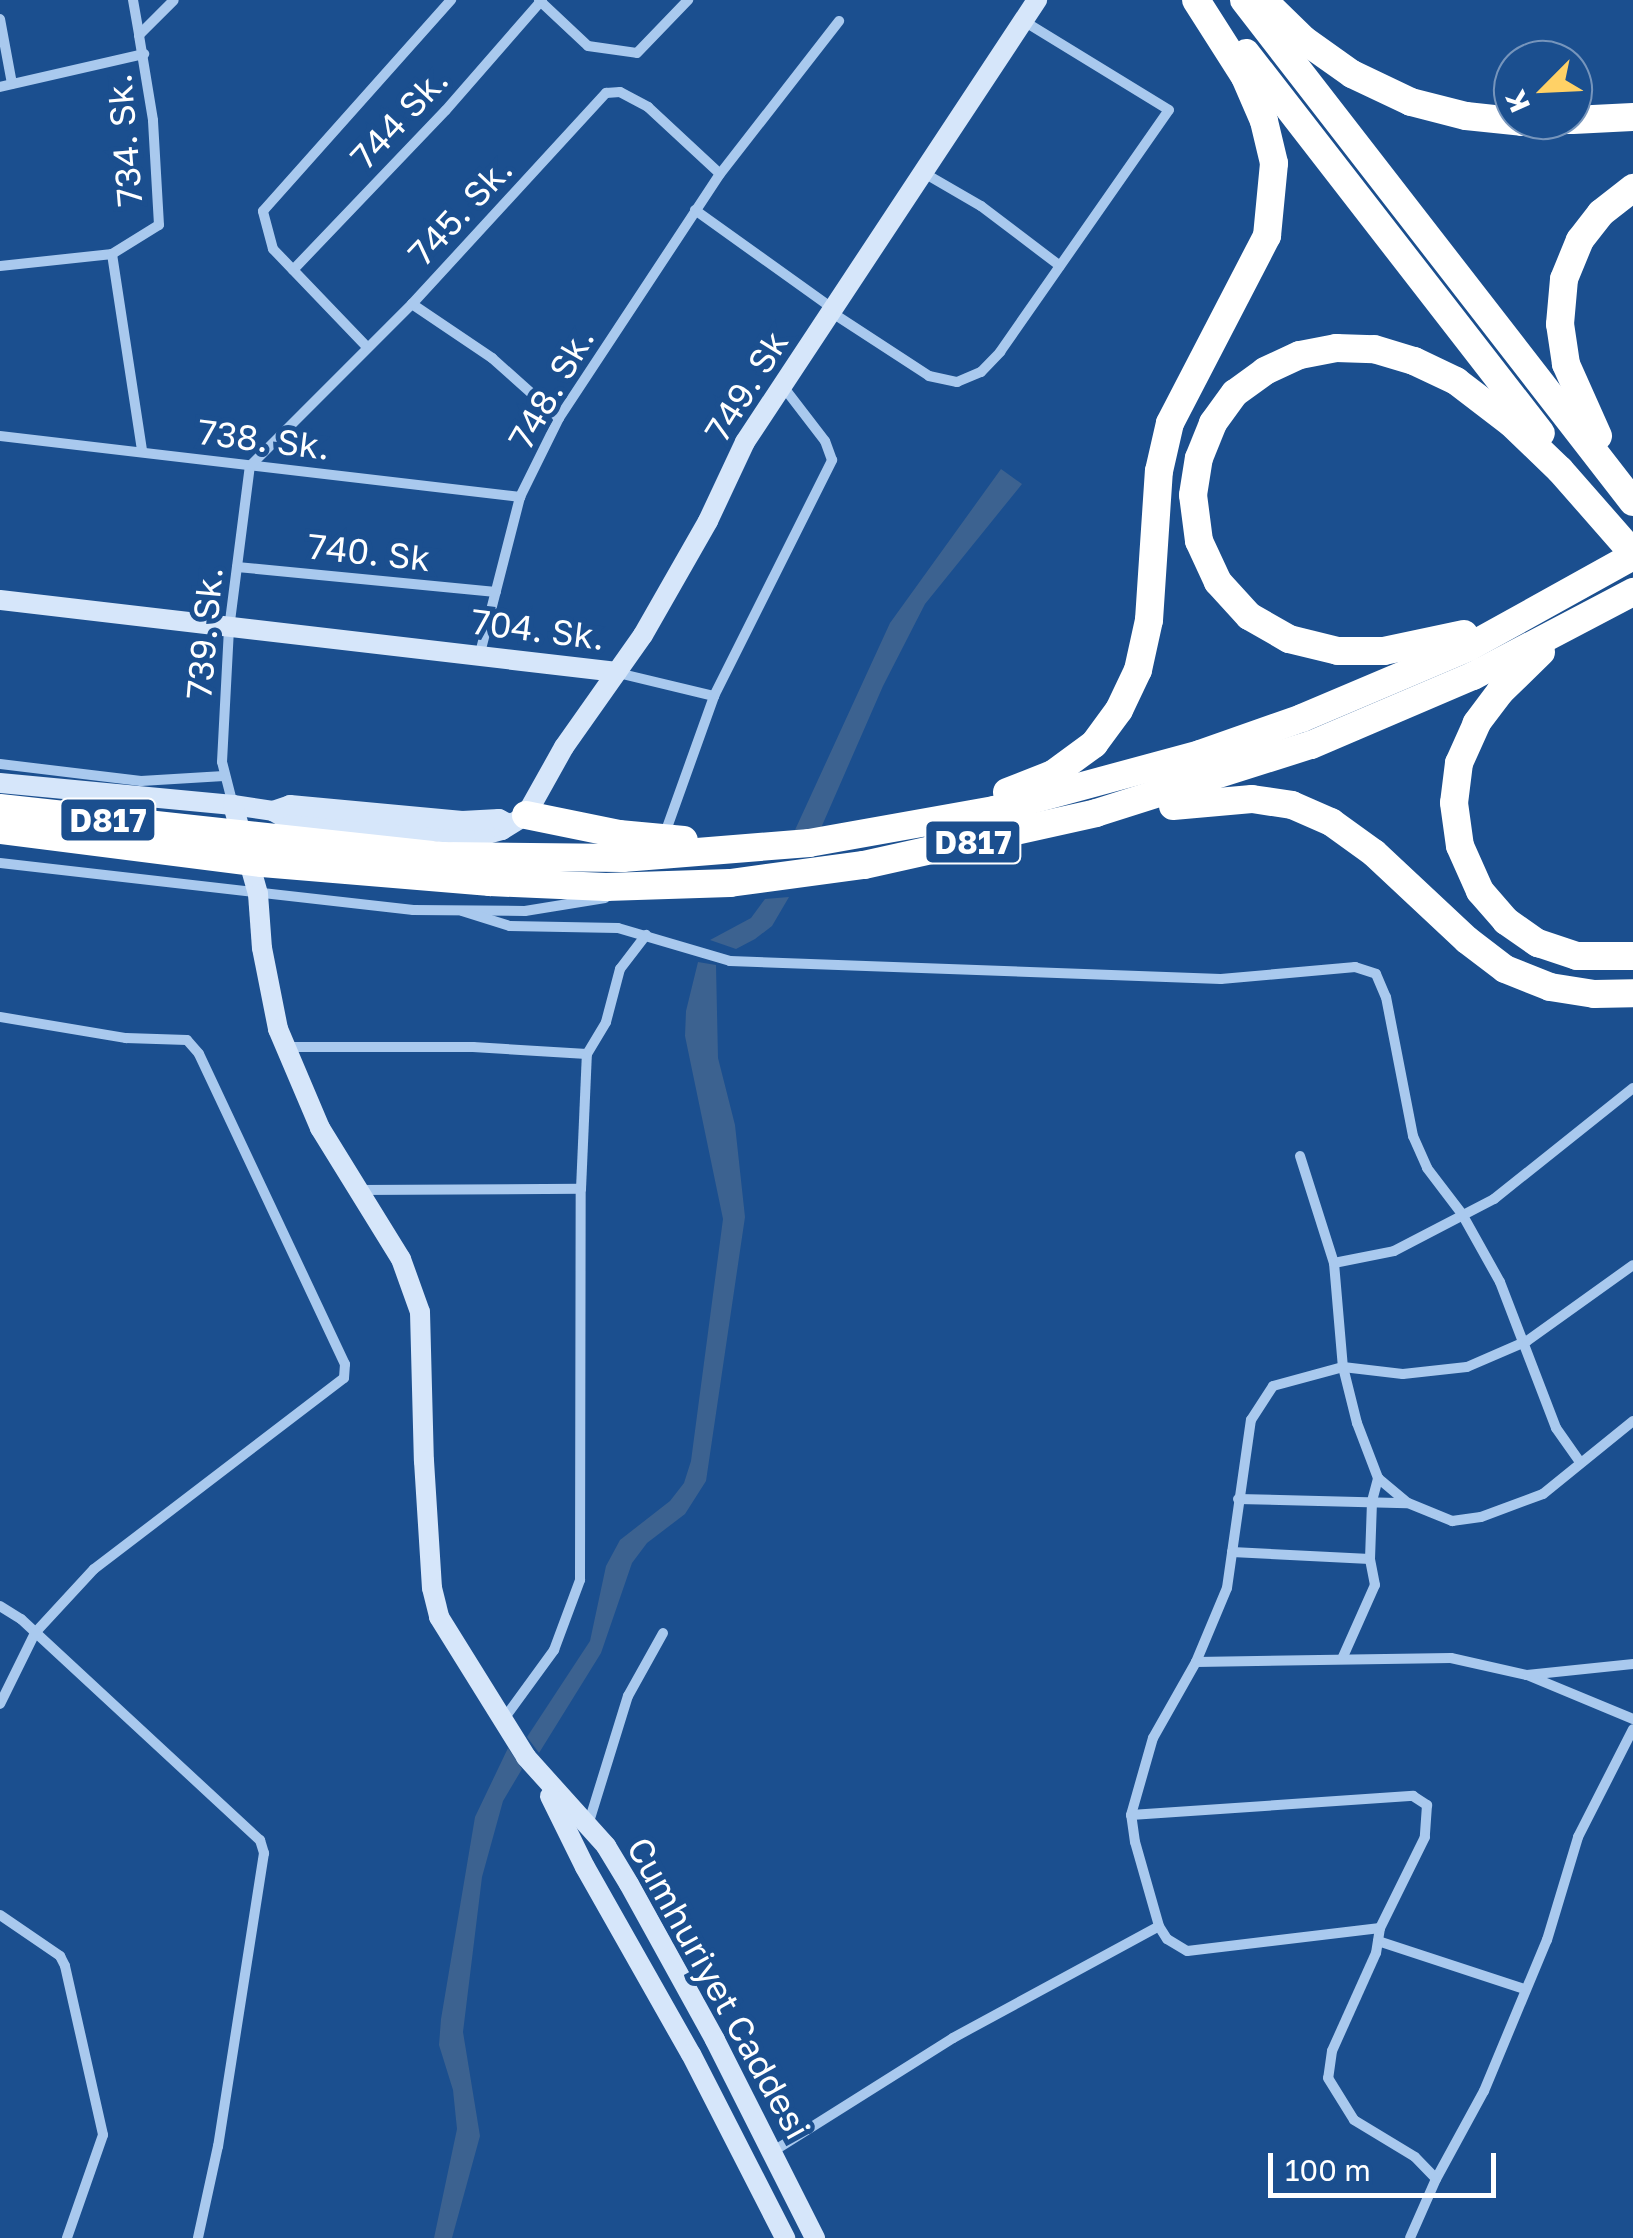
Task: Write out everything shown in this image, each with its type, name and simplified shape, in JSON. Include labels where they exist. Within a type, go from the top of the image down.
[{"type":"highway","points":[[892,829],[1053,774],[1094,744],[1119,710],[1138,670],[1149,620],[1159,471],[1170,423],[1247,280],[1267,236],[1274,200],[1274,163],[1264,121],[1245,77],[1196,0]]},
{"type":"highway","points":[[1205,0],[1633,554]]},
{"type":"highway","points":[[1244,0],[1633,502]]},
{"type":"highway","points":[[1263,0],[1304,40],[1352,74],[1411,102],[1493,119]]},
{"type":"highway","points":[[1593,119],[1633,117]]},
{"type":"highway","points":[[1633,188],[1601,213],[1580,240],[1564,279],[1560,324],[1566,364],[1582,407],[1633,492]]},
{"type":"highway","points":[[1571,591],[1502,622],[1384,651],[1338,651],[1289,639],[1248,616],[1218,582],[1200,542],[1193,495],[1199,458],[1213,423],[1236,393],[1265,371],[1300,355],[1336,348],[1374,350],[1414,361],[1456,382],[1510,423],[1560,470],[1633,554]]},
{"type":"highway","name":"D817","points":[[0,830],[214,844],[311,855],[623,858],[740,850],[892,829],[994,810],[1200,754],[1302,718],[1469,647],[1633,554]]},
{"type":"highway","name":"D817","points":[[311,855],[421,879],[631,886],[749,880],[864,865],[994,838],[1185,788],[1311,745],[1472,676],[1633,592]]},
{"type":"highway","points":[[1591,614],[1534,658],[1477,723],[1459,763],[1454,803],[1460,846],[1480,891],[1506,921],[1538,943],[1577,956],[1633,956]]},
{"type":"highway","points":[[994,838],[1198,801],[1252,799],[1292,805],[1331,822],[1374,853],[1468,940],[1505,968],[1550,987],[1594,994],[1633,992]]},
{"type":"highway","name":"D817","points":[[0,808],[214,844]]},
{"type":"highway","points":[[518,819],[719,843],[740,850]]},
{"type":"street","points":[[0,19],[6,86],[144,54],[133,0]]},
{"type":"street","points":[[140,34],[174,0]]},
{"type":"street","points":[[367,347],[273,249],[263,211],[451,0]]},
{"type":"street","points":[[540,0],[588,46],[637,53],[688,0]]},
{"type":"street","name":"744 Sk.","points":[[293,270],[446,110],[540,0]]},
{"type":"street","name":"749. Sk","points":[[518,819],[617,672],[708,521],[745,442],[1037,0]]},
{"type":"street","name":"748. Sk.","points":[[480,654],[520,497],[560,418],[694,210],[839,21]]},
{"type":"street","points":[[694,210],[929,376],[957,382],[980,372],[1000,352],[1169,110],[1024,21]]},
{"type":"street","name":"734. Sk.","points":[[112,254],[159,226],[160,189],[144,54]]},
{"type":"street","name":"745. Sk.","points":[[250,466],[412,304],[606,93],[620,92],[648,107],[720,174]]},
{"type":"street","points":[[924,173],[981,206],[1060,266]]},
{"type":"street","points":[[0,266],[112,254],[142,450]]},
{"type":"street","points":[[412,304],[492,358],[560,418]]},
{"type":"street","points":[[663,839],[714,696],[832,460],[825,442],[782,386]]},
{"type":"street","name":"738. Sk.","points":[[0,436],[520,497]]},
{"type":"street","name":"739. Sk.","points":[[233,804],[224,776],[228,629],[250,466]]},
{"type":"street","name":"740. Sk","points":[[237,567],[496,592]]},
{"type":"street","name":"704. Sk.","points":[[0,600],[617,672],[714,696]]},
{"type":"street","points":[[0,764],[140,781],[224,776]]},
{"type":"street","points":[[0,782],[273,811],[290,805],[462,821],[518,819]]},
{"type":"street","name":"Cumhuriyet Caddesi","points":[[233,804],[258,894],[270,1002],[285,1046],[320,1128],[401,1259],[420,1312],[424,1461],[434,1602],[446,1630],[543,1780],[587,1826],[629,1884],[816,2238]]},
{"type":"street","points":[[0,863],[258,894],[462,911],[574,906],[631,886]]},
{"type":"street","points":[[462,911],[492,924],[618,928],[730,961],[1222,978],[1355,966],[1376,974],[1386,997],[1413,1136],[1427,1168],[1462,1214],[1526,1341],[1556,1428],[1580,1462]]},
{"type":"street","points":[[502,1720],[554,1650],[580,1580],[581,1189],[587,1054],[606,1022],[620,969],[646,936]]},
{"type":"street","points":[[0,1017],[126,1038],[188,1040],[199,1054],[344,1364],[344,1378],[94,1570],[36,1632],[0,1704]]},
{"type":"street","points":[[285,1046],[473,1047],[587,1054]]},
{"type":"street","points":[[1334,1263],[1394,1251],[1462,1214],[1533,1171],[1633,1088]]},
{"type":"street","points":[[1300,1156],[1334,1263],[1343,1367],[1378,1478],[1408,1504]]},
{"type":"street","points":[[357,1190],[581,1189]]},
{"type":"street","points":[[1380,1928],[1186,1951],[1167,1939],[1158,1926],[1131,1815],[1153,1738],[1196,1662],[1227,1588],[1250,1420],[1273,1386],[1343,1367],[1403,1374],[1466,1367],[1526,1341],[1633,1265]]},
{"type":"street","points":[[1238,1499],[1372,1501],[1408,1504],[1452,1521],[1481,1518],[1543,1494],[1633,1420]]},
{"type":"street","points":[[1342,1660],[1375,1586],[1370,1560],[1372,1501],[1378,1478]]},
{"type":"street","points":[[1232,1552],[1370,1560]]},
{"type":"street","points":[[0,1606],[36,1632],[260,1840],[264,1852],[218,2146],[198,2238]]},
{"type":"street","points":[[587,1826],[628,1696],[663,1633]]},
{"type":"street","points":[[1196,1662],[1451,1658],[1527,1675],[1633,1718]]},
{"type":"street","points":[[1527,1675],[1633,1664]]},
{"type":"street","points":[[1410,2238],[1436,2179],[1484,2091],[1547,1940],[1578,1836],[1633,1729]]},
{"type":"street","points":[[543,1780],[785,2238]]},
{"type":"street","points":[[1131,1815],[1413,1796],[1427,1805],[1425,1837],[1380,1928],[1332,2052],[1328,2078],[1354,2120],[1415,2157],[1436,2179]]},
{"type":"street","points":[[0,1915],[60,1956],[65,1966],[103,2135],[67,2238]]},
{"type":"street","points":[[772,2152],[970,2028],[1158,1926]]},
{"type":"street","points":[[1378,1941],[1524,1989]]},
{"type":"water","points":[[1001,469],[1022,484],[925,604],[883,686],[821,828],[795,830],[890,623]]},
{"type":"water","points":[[789,897],[772,926],[755,939],[736,949],[710,940],[751,918],[765,899]]},
{"type":"water","points":[[698,962],[716,965],[718,1058],[735,1125],[745,1217],[706,1481],[685,1514],[647,1543],[632,1563],[601,1653],[539,1753],[527,1737],[590,1641],[606,1566],[620,1540],[670,1501],[684,1483],[691,1461],[723,1219],[685,1036],[686,1011]]},
{"type":"water","points":[[508,1748],[522,1769],[503,1801],[482,1877],[463,2032],[480,2136],[452,2238],[434,2238],[457,2129],[453,2090],[439,2045],[441,2019],[475,1817]]}]
